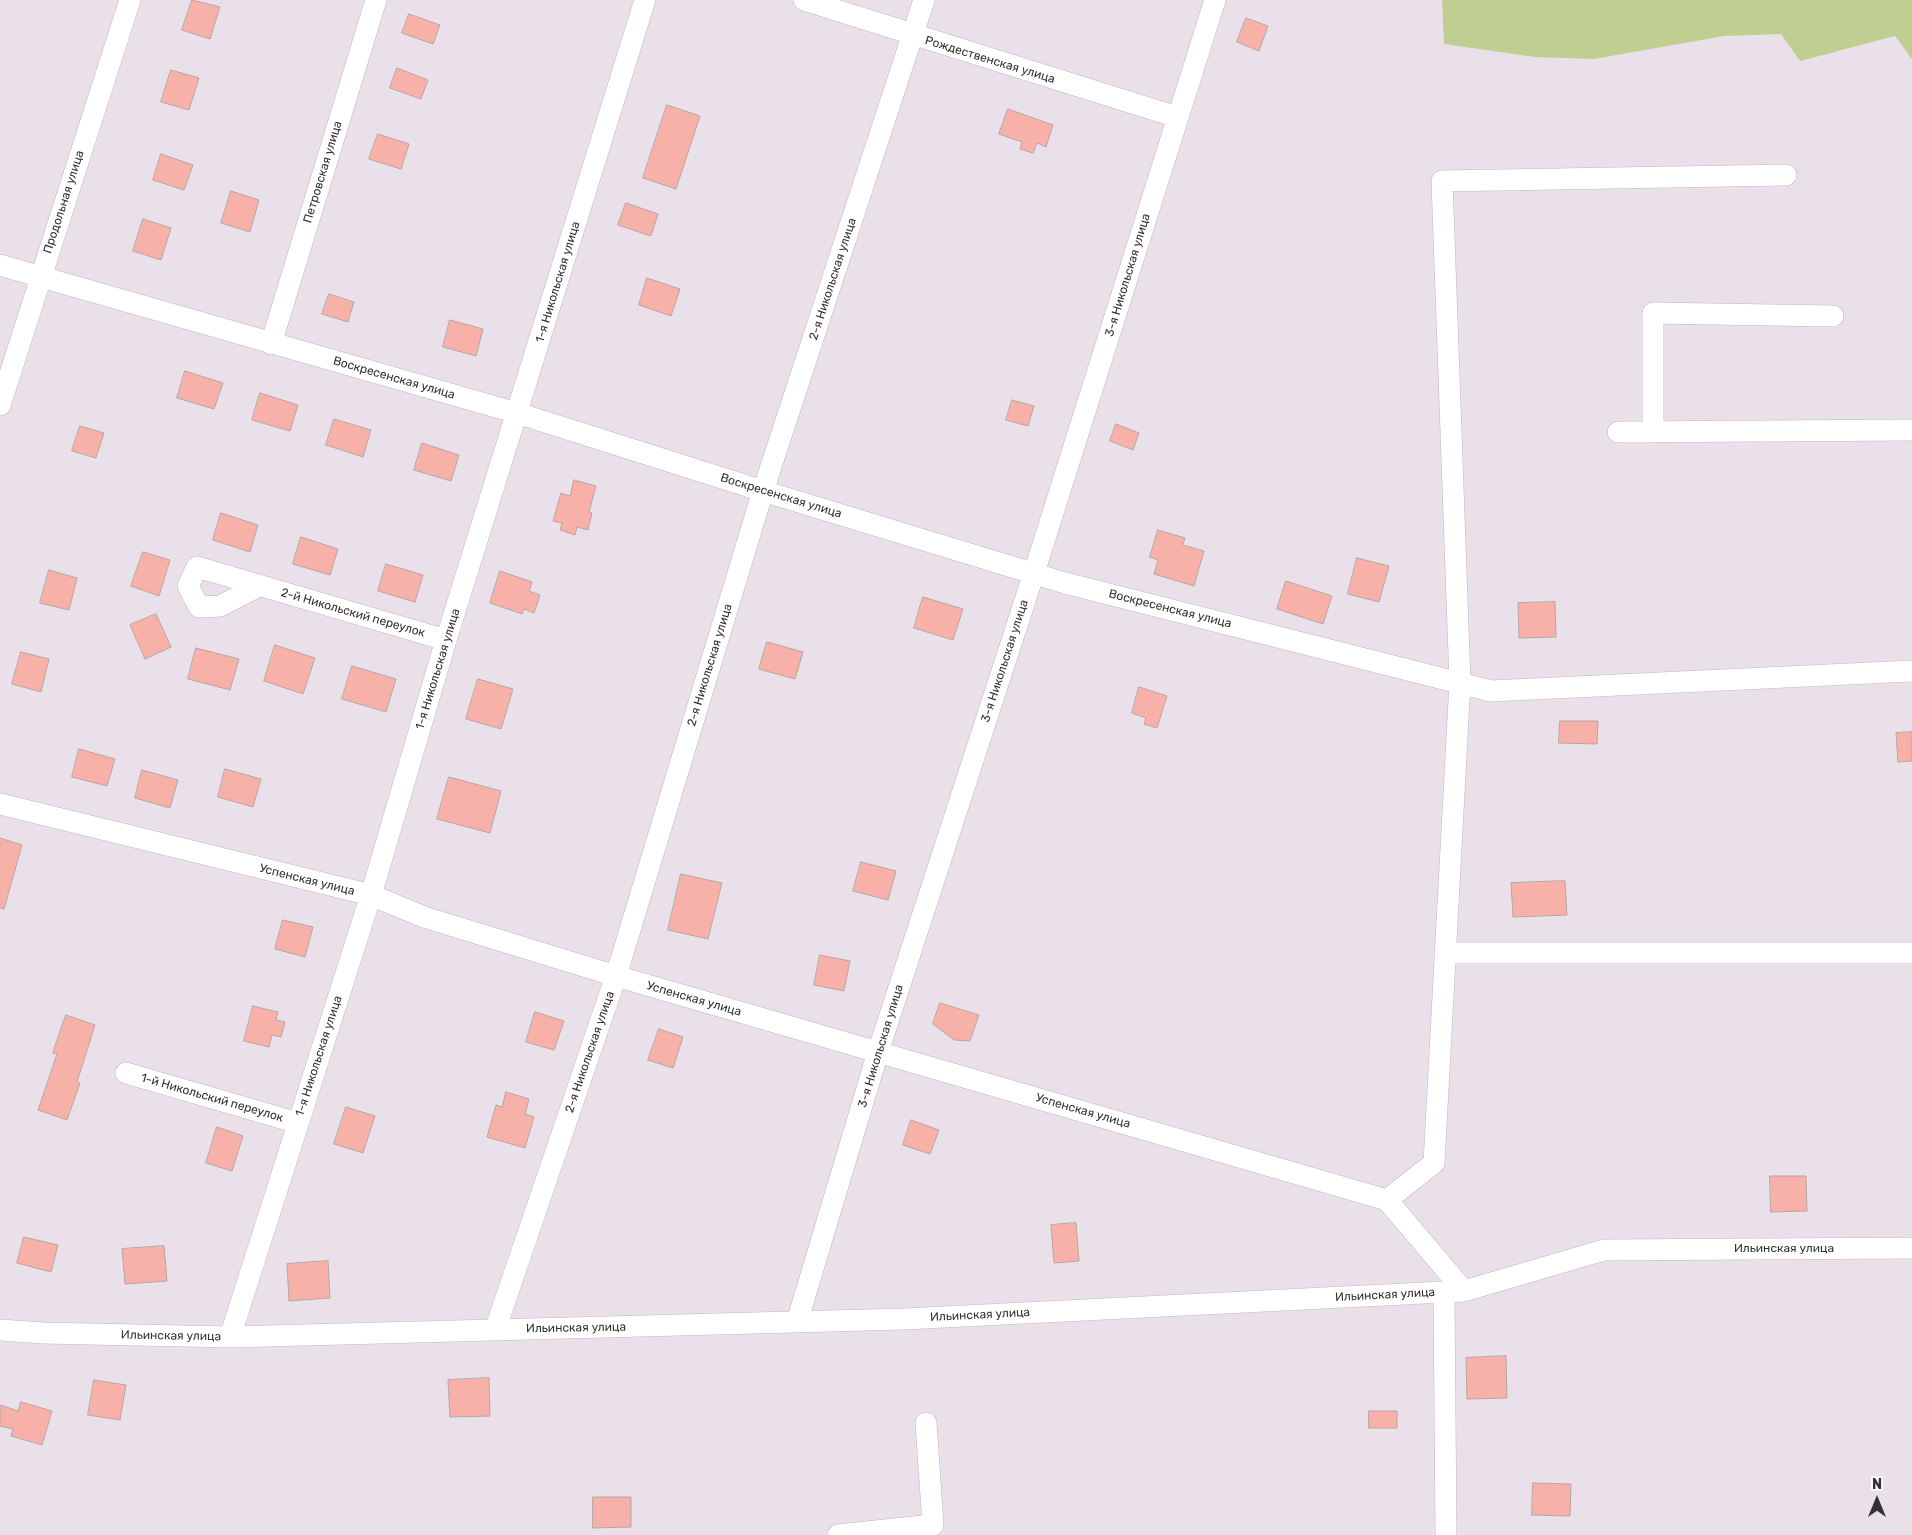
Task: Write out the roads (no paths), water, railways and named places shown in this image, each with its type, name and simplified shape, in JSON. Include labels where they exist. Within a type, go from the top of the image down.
[{"type":"street","name":"Продольная улица","points":[[0,405],[130,0]]},
{"type":"street","name":"Петровская улица","points":[[271,344],[376,0]]},
{"type":"street","name":"1-я Никольская улица","points":[[230,1337],[371,895],[446,640],[645,0]]},
{"type":"street","name":"Рождественская улица","points":[[804,0],[912,36],[1178,117]]},
{"type":"street","name":"2-я Никольская улица","points":[[495,1330],[616,976],[763,491],[924,0]]},
{"type":"street","name":"3-я Никольская улица","points":[[797,1322],[878,1052],[1034,573],[1215,0]]},
{"type":"street","points":[[1446,1535],[1454,1292],[1387,1200],[1434,1162],[1460,682],[1442,181],[1786,175]]},
{"type":"street","name":"Воскресенская улица","points":[[0,266],[518,413],[763,491],[1034,573],[1491,690],[1912,671]]},
{"type":"street","points":[[1653,432],[1653,313],[1834,316]]},
{"type":"street","points":[[1618,432],[1912,430]]},
{"type":"street","name":"2-й Никольский переулок","points":[[259,586],[446,640]]},
{"type":"street","name":"Успенская улица","points":[[0,804],[371,895],[424,916],[616,976],[1387,1200]]},
{"type":"street","points":[[1445,953],[1912,953]]},
{"type":"street","name":"1-й Никольский переулок","points":[[126,1073],[298,1123]]},
{"type":"street","name":"Ильинская улица","points":[[0,1330],[43,1333],[230,1337],[904,1319],[1454,1292],[1604,1250],[1912,1248]]},
{"type":"street","points":[[838,1535],[933,1525],[926,1423]]}]
